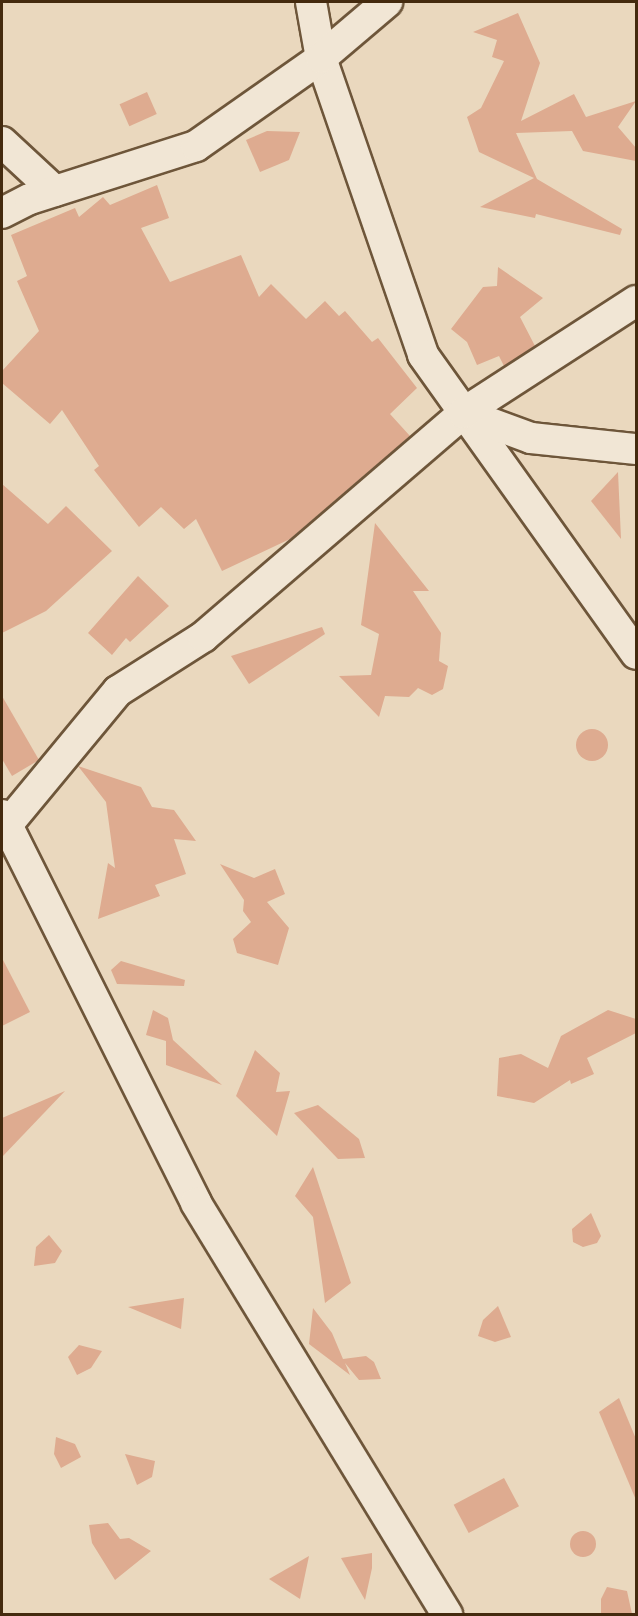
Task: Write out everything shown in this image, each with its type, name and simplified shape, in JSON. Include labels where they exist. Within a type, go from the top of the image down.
[{"type":"street","points":[[311,2],[321,58],[423,355],[636,654]]},
{"type":"street","points":[[2,213],[55,191],[196,146],[321,58],[387,2]]},
{"type":"street","points":[[2,142],[55,191]]},
{"type":"street","points":[[447,1614],[196,1203],[4,820],[118,691],[203,637],[463,413],[636,301]]},
{"type":"street","points":[[463,413],[531,438],[636,449]]},
{"type":"building","points":[[518,13],[540,63],[521,121],[574,94],[586,117],[636,101],[618,127],[636,148],[636,161],[583,151],[572,131],[516,133],[537,179],[622,229],[620,235],[536,214],[535,218],[480,207],[534,178],[479,152],[467,117],[481,108],[504,61],[492,57],[497,40],[473,32]]},
{"type":"building","points":[[147,92],[157,114],[129,126],[120,104]]},
{"type":"building","points":[[267,131],[300,132],[289,160],[260,172],[246,140]]},
{"type":"building","points":[[157,185],[169,218],[141,228],[170,282],[241,255],[259,297],[271,284],[306,319],[325,301],[339,316],[345,311],[372,342],[378,338],[417,388],[390,414],[410,436],[290,539],[222,571],[196,519],[184,529],[161,507],[139,527],[94,470],[99,466],[62,410],[50,424],[2,383],[2,371],[39,331],[17,281],[27,276],[11,235],[75,208],[79,217],[103,197],[110,205]]},
{"type":"building","points":[[498,267],[543,298],[520,317],[535,346],[504,366],[499,356],[477,365],[467,342],[451,329],[483,287],[497,286]]},
{"type":"building","points":[[618,472],[621,539],[591,501]]},
{"type":"building","points":[[2,484],[48,524],[66,506],[112,551],[46,611],[2,633]]},
{"type":"building","points":[[375,523],[429,591],[413,591],[441,633],[439,661],[448,666],[443,689],[432,695],[418,688],[409,697],[385,696],[379,717],[339,676],[371,675],[379,634],[361,625]]},
{"type":"building","points":[[138,576],[169,606],[130,642],[126,638],[112,655],[88,633]]},
{"type":"building","points":[[322,627],[325,634],[249,684],[231,656]]},
{"type":"building","points":[[2,696],[39,760],[12,776],[2,759]]},
{"type":"building","points":[[592,729],[603,734],[608,745],[603,756],[592,761],[581,756],[576,745],[581,734]]},
{"type":"building","points":[[78,766],[141,787],[152,807],[174,810],[196,841],[174,839],[186,874],[155,885],[160,896],[98,919],[108,863],[115,868],[106,802]]},
{"type":"building","points":[[220,864],[254,878],[275,869],[285,894],[267,902],[289,928],[278,965],[237,953],[233,939],[251,922],[243,911],[244,900]]},
{"type":"building","points":[[2,958],[30,1012],[2,1026]]},
{"type":"building","points":[[121,961],[185,980],[184,986],[117,984],[111,970]]},
{"type":"building","points":[[153,1010],[168,1018],[173,1040],[222,1085],[166,1065],[166,1041],[146,1035]]},
{"type":"building","points":[[608,1010],[636,1019],[636,1033],[587,1058],[594,1074],[571,1084],[570,1080],[534,1103],[497,1096],[499,1058],[521,1054],[548,1068],[561,1036]]},
{"type":"building","points":[[255,1050],[280,1073],[276,1092],[290,1091],[277,1136],[236,1096]]},
{"type":"building","points":[[65,1091],[2,1157],[2,1118]]},
{"type":"building","points":[[318,1105],[359,1139],[365,1158],[338,1159],[294,1113]]},
{"type":"building","points":[[313,1167],[351,1283],[325,1303],[313,1217],[295,1196]]},
{"type":"building","points":[[591,1213],[601,1236],[597,1243],[583,1247],[573,1242],[572,1229]]},
{"type":"building","points":[[49,1235],[62,1251],[55,1263],[34,1266],[36,1247]]},
{"type":"building","points":[[184,1298],[181,1329],[128,1307]]},
{"type":"building","points":[[498,1306],[511,1337],[495,1342],[478,1336],[483,1320]]},
{"type":"building","points":[[313,1308],[332,1333],[343,1359],[366,1356],[374,1362],[381,1379],[359,1380],[345,1363],[350,1375],[309,1344]]},
{"type":"building","points":[[79,1345],[102,1351],[91,1368],[77,1375],[68,1357]]},
{"type":"building","points":[[619,1398],[636,1439],[636,1500],[599,1412]]},
{"type":"building","points":[[56,1437],[75,1444],[81,1457],[61,1468],[54,1454]]},
{"type":"building","points":[[125,1454],[155,1461],[152,1477],[137,1485]]},
{"type":"building","points":[[504,1478],[519,1506],[469,1533],[454,1505]]},
{"type":"building","points":[[108,1523],[120,1539],[129,1538],[151,1551],[115,1580],[92,1543],[89,1525]]},
{"type":"building","points":[[583,1531],[592,1535],[596,1544],[592,1553],[583,1557],[574,1553],[570,1544],[574,1535]]},
{"type":"building","points":[[372,1553],[372,1568],[365,1600],[341,1558]]},
{"type":"building","points":[[309,1556],[300,1599],[269,1579]]},
{"type":"building","points":[[607,1587],[627,1591],[632,1614],[601,1614],[601,1599]]}]
